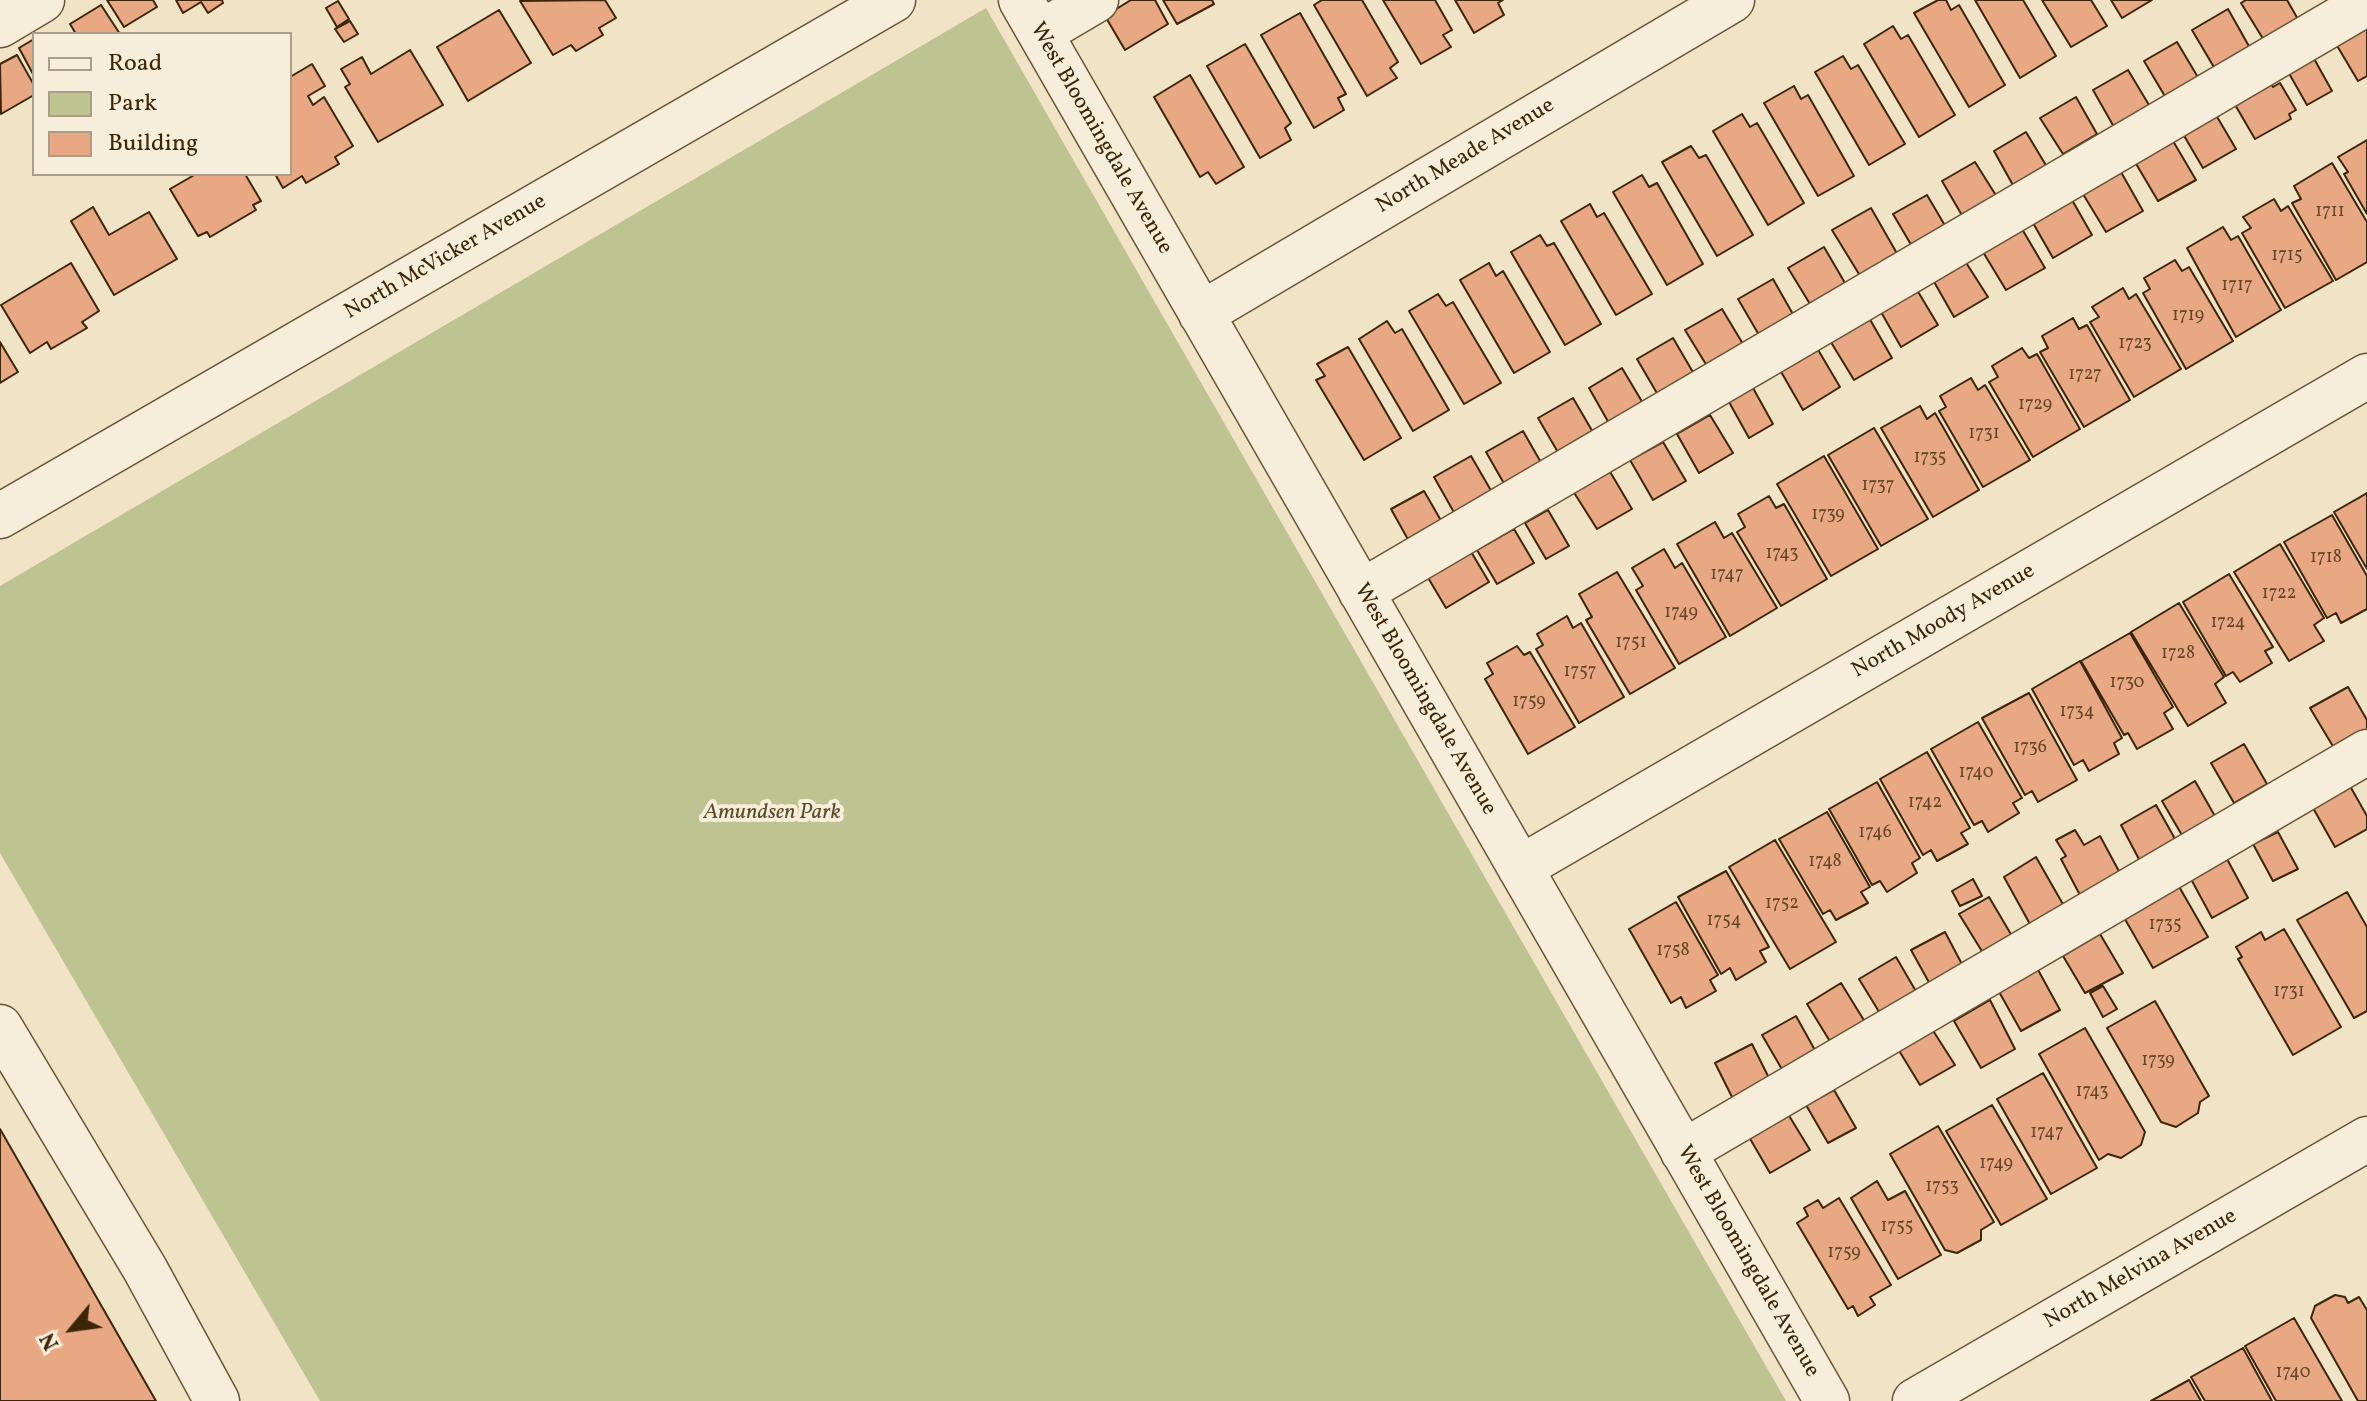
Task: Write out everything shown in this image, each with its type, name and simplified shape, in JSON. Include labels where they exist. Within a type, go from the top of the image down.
[{"type":"street","points":[[0,25],[42,0]]},
{"type":"street","name":"North McVicker Avenue","points":[[0,516],[893,0]]},
{"type":"street","points":[[1030,17],[1096,0]]},
{"type":"street","name":"North Meade Avenue","points":[[1201,314],[1732,0]]},
{"type":"street","points":[[1361,592],[2367,3]]},
{"type":"street","name":"West Bloomingdale Avenue","points":[[1030,17],[1827,1401]]},
{"type":"street","name":"North Moody Avenue","points":[[1520,868],[2367,376]]},
{"type":"street","points":[[1683,1152],[2367,752]]},
{"type":"street","points":[[0,1027],[145,1269],[217,1401]]},
{"type":"street","name":"North Melvina Avenue","points":[[1915,1401],[2367,1139]]},
{"type":"green space","name":"Amundsen Park","points":[[986,8],[1786,1401],[320,1401],[0,853],[0,586]]},
{"type":"building","points":[[107,0],[153,0],[157,7],[124,27]]},
{"type":"building","points":[[176,0],[222,0],[223,3],[208,13],[201,2],[183,13]]},
{"type":"building","points":[[605,0],[616,18],[599,28],[603,35],[576,51],[571,45],[553,55],[520,1]]},
{"type":"building","points":[[1131,0],[1155,0],[1168,24],[1125,50],[1105,16]]},
{"type":"building","points":[[1163,0],[1212,0],[1214,4],[1177,24]]},
{"type":"building","points":[[1322,0],[1362,0],[1398,62],[1390,68],[1397,78],[1367,96],[1314,5]]},
{"type":"building","points":[[1383,0],[1435,0],[1452,30],[1443,35],[1451,47],[1421,64]]},
{"type":"building","points":[[1455,0],[1503,0],[1498,3],[1504,15],[1474,33]]},
{"type":"building","points":[[1938,0],[1946,0],[1951,10],[1959,5],[2005,85],[1969,107],[1914,13]]},
{"type":"building","points":[[1975,0],[2023,0],[2056,56],[2020,78]]},
{"type":"building","points":[[2042,0],[2091,0],[2107,26],[2071,47]]},
{"type":"building","points":[[2111,0],[2152,0],[2122,18]]},
{"type":"building","points":[[2246,0],[2287,0],[2299,21],[2265,42],[2241,3]]},
{"type":"building","points":[[338,1],[349,19],[337,27],[326,8]]},
{"type":"building","points":[[101,5],[119,32],[75,32],[70,24]]},
{"type":"building","points":[[2228,9],[2250,48],[2215,69],[2192,30]]},
{"type":"building","points":[[499,10],[531,63],[468,101],[437,47]]},
{"type":"building","points":[[1300,13],[1346,94],[1338,98],[1344,110],[1314,128],[1261,35]]},
{"type":"building","points":[[350,21],[358,34],[344,42],[335,29]]},
{"type":"building","points":[[1893,26],[1901,39],[1908,35],[1955,115],[1919,137],[1864,44]]},
{"type":"building","points":[[2367,26],[2367,76],[2358,81],[2336,44]]},
{"type":"building","points":[[32,40],[32,72],[19,48]]},
{"type":"building","points":[[2177,42],[2199,79],[2166,98],[2144,61]]},
{"type":"building","points":[[1245,44],[1291,123],[1285,128],[1291,140],[1260,158],[1207,66]]},
{"type":"building","points":[[410,50],[443,105],[378,142],[345,87],[350,84],[341,69],[362,57],[371,74]]},
{"type":"building","points":[[17,55],[32,81],[32,96],[1,114],[0,64]]},
{"type":"building","points":[[2312,55],[2332,91],[2307,105],[2287,70]]},
{"type":"building","points":[[1843,56],[1851,69],[1858,65],[1905,144],[1869,165],[1815,72]]},
{"type":"building","points":[[312,64],[325,86],[308,96],[313,105],[324,97],[353,146],[335,157],[339,164],[306,183],[302,176],[283,188],[276,176],[292,176],[292,76]]},
{"type":"building","points":[[2128,70],[2149,105],[2114,127],[2093,90]]},
{"type":"building","points":[[1190,75],[1244,167],[1216,184],[1208,172],[1200,177],[1154,97]]},
{"type":"building","points":[[2270,82],[2273,87],[2280,83],[2296,110],[2289,114],[2291,119],[2255,139],[2234,103]]},
{"type":"building","points":[[1794,86],[1801,99],[1808,95],[1854,176],[1818,196],[1764,103]]},
{"type":"building","points":[[2076,97],[2097,134],[2063,154],[2040,118]]},
{"type":"building","points":[[1742,114],[1750,127],[1757,123],[1804,203],[1768,225],[1713,131]]},
{"type":"building","points":[[2216,115],[2236,149],[2203,168],[2183,134]]},
{"type":"building","points":[[2026,132],[2047,167],[2014,187],[1994,151]]},
{"type":"building","points":[[2367,140],[2367,214],[2338,157]]},
{"type":"building","points":[[2173,141],[2196,180],[2158,201],[2135,162]]},
{"type":"building","points":[[1691,146],[1699,158],[1706,155],[1753,235],[1717,256],[1662,162]]},
{"type":"building","points":[[1975,162],[1997,197],[1963,217],[1942,181]]},
{"type":"building","points":[[2332,163],[2367,222],[2367,262],[2336,280],[2292,203],[2301,199],[2294,186]]},
{"type":"building","points":[[2121,172],[2143,211],[2106,232],[2083,194]]},
{"type":"building","points":[[1642,175],[1649,187],[1657,183],[1703,264],[1667,285],[1613,192]]},
{"type":"building","points":[[193,176],[246,176],[261,201],[253,205],[256,210],[210,237],[207,232],[198,236],[170,189]]},
{"type":"building","points":[[1927,195],[1947,229],[1913,248],[1893,214]]},
{"type":"building","points":[[2274,199],[2281,211],[2288,206],[2333,281],[2285,308],[2242,233],[2251,228],[2243,217]]},
{"type":"building","points":[[2072,200],[2092,235],[2053,258],[2033,223]]},
{"type":"building","points":[[1590,204],[1597,217],[1604,213],[1652,294],[1616,315],[1561,221]]},
{"type":"building","points":[[93,207],[109,235],[149,212],[177,259],[114,295],[71,221]]},
{"type":"building","points":[[1871,208],[1899,257],[1862,279],[1832,230]]},
{"type":"building","points":[[2223,227],[2231,240],[2238,236],[2281,310],[2236,337],[2187,248]]},
{"type":"building","points":[[2022,229],[2045,268],[2006,290],[1983,252]]},
{"type":"building","points":[[1540,235],[1547,246],[1554,243],[1601,324],[1565,345],[1511,252]]},
{"type":"building","points":[[1824,247],[1845,283],[1810,304],[1788,268]]},
{"type":"building","points":[[2175,260],[2182,271],[2189,267],[2233,341],[2186,369],[2143,293],[2150,289],[2144,278]]},
{"type":"building","points":[[1965,261],[1988,297],[1954,317],[1933,280]]},
{"type":"building","points":[[71,263],[99,311],[82,322],[87,328],[51,349],[47,342],[30,353],[1,305]]},
{"type":"building","points":[[1489,263],[1496,276],[1503,271],[1550,352],[1514,373],[1460,280]]},
{"type":"building","points":[[1773,279],[1794,316],[1759,335],[1738,299]]},
{"type":"building","points":[[2123,288],[2129,299],[2136,294],[2181,369],[2134,397],[2090,322],[2099,317],[2092,307]]},
{"type":"building","points":[[1917,290],[1938,325],[1901,347],[1881,312]]},
{"type":"building","points":[[1438,294],[1446,306],[1453,302],[1501,383],[1464,404],[1409,311]]},
{"type":"building","points":[[1722,309],[1743,344],[1707,366],[1685,330]]},
{"type":"building","points":[[1868,316],[1892,358],[1854,380],[1829,339]]},
{"type":"building","points":[[2073,318],[2079,329],[2087,325],[2130,400],[2084,427],[2040,352],[2048,348],[2042,336]]},
{"type":"building","points":[[1387,321],[1395,333],[1402,329],[1449,410],[1413,431],[1359,339]]},
{"type":"building","points":[[1673,338],[1694,374],[1658,395],[1637,359]]},
{"type":"building","points":[[0,342],[18,372],[0,383]]},
{"type":"building","points":[[1348,347],[1401,438],[1364,460],[1316,380],[1325,376],[1317,364]]},
{"type":"building","points":[[1817,348],[1840,387],[1803,410],[1780,370]]},
{"type":"building","points":[[2022,348],[2029,358],[2037,354],[2080,429],[2033,457],[1989,382],[1998,377],[1992,366]]},
{"type":"building","points":[[1622,368],[1644,405],[1610,425],[1589,388]]},
{"type":"building","points":[[1971,378],[1978,390],[1985,385],[2030,460],[1983,487],[1939,411],[1946,407],[1940,396]]},
{"type":"building","points":[[1753,388],[1773,424],[1749,438],[1729,402]]},
{"type":"building","points":[[1573,398],[1594,434],[1559,454],[1538,418]]},
{"type":"building","points":[[1920,406],[1927,419],[1935,413],[1979,490],[1933,517],[1881,428]]},
{"type":"building","points":[[1710,415],[1733,453],[1699,473],[1677,434]]},
{"type":"building","points":[[1874,428],[1928,519],[1881,546],[1828,455]]},
{"type":"building","points":[[1523,431],[1543,466],[1506,487],[1486,452]]},
{"type":"building","points":[[1663,442],[1686,481],[1653,500],[1630,460]]},
{"type":"building","points":[[1471,456],[1493,494],[1456,516],[1434,477]]},
{"type":"building","points":[[1824,456],[1878,549],[1831,576],[1777,484]]},
{"type":"building","points":[[1609,470],[1632,509],[1597,529],[1573,491]]},
{"type":"building","points":[[1424,491],[1443,524],[1410,543],[1391,509]]},
{"type":"building","points":[[2367,493],[2367,569],[2334,512]]},
{"type":"building","points":[[1769,496],[1776,508],[1784,504],[1827,579],[1781,606],[1737,532],[1745,527],[1738,514]]},
{"type":"building","points":[[1548,510],[1569,546],[1546,559],[1525,523]]},
{"type":"building","points":[[2332,515],[2367,576],[2367,609],[2341,623],[2336,613],[2327,618],[2284,542]]},
{"type":"building","points":[[1715,522],[1724,538],[1732,533],[1777,608],[1730,636],[1677,544]]},
{"type":"building","points":[[1514,529],[1534,563],[1497,584],[1477,550]]},
{"type":"building","points":[[2280,544],[2324,618],[2314,625],[2324,641],[2289,661],[2234,572]]},
{"type":"building","points":[[1664,549],[1675,568],[1682,563],[1726,637],[1679,664],[1636,590],[1643,586],[1632,568]]},
{"type":"building","points":[[1470,550],[1489,582],[1446,608],[1427,576]]},
{"type":"building","points":[[1617,572],[1675,668],[1630,694],[1586,620],[1592,617],[1579,594]]},
{"type":"building","points":[[2229,574],[2273,647],[2265,651],[2272,663],[2240,682],[2233,672],[2226,676],[2183,602]]},
{"type":"building","points":[[2179,603],[2224,677],[2215,684],[2226,703],[2188,726],[2131,632]]},
{"type":"building","points":[[1567,616],[1573,628],[1581,623],[1624,697],[1579,723],[1536,649],[1543,645],[1537,634]]},
{"type":"building","points":[[2130,633],[2173,707],[2164,713],[2173,729],[2137,749],[2128,733],[2124,735],[2081,661]]},
{"type":"building","points":[[1517,646],[1524,655],[1530,652],[1575,727],[1528,754],[1485,679],[1493,674],[1487,663]]},
{"type":"building","points":[[2080,661],[2122,738],[2114,743],[2119,754],[2089,771],[2083,760],[2074,765],[2032,689]]},
{"type":"building","points":[[2348,687],[2367,720],[2367,729],[2334,748],[2310,708]]},
{"type":"building","points":[[2029,693],[2077,780],[2038,802],[2032,791],[2025,795],[1982,718]]},
{"type":"building","points":[[1978,722],[2022,798],[2013,803],[2019,813],[1988,832],[1982,821],[1974,825],[1931,749]]},
{"type":"building","points":[[2244,744],[2267,784],[2234,803],[2211,763]]},
{"type":"building","points":[[1927,752],[1970,828],[1961,833],[1968,844],[1937,861],[1931,850],[1923,855],[1880,779]]},
{"type":"building","points":[[2195,781],[2216,818],[2183,837],[2162,801]]},
{"type":"building","points":[[1877,782],[1920,858],[1912,863],[1917,873],[1887,892],[1880,881],[1872,885],[1829,809]]},
{"type":"building","points":[[2350,786],[2367,816],[2367,829],[2335,847],[2313,808]]},
{"type":"building","points":[[2156,805],[2179,846],[2142,865],[2121,825]]},
{"type":"building","points":[[1827,812],[1870,887],[1861,892],[1868,903],[1836,920],[1830,910],[1823,914],[1779,839]]},
{"type":"building","points":[[2075,830],[2084,845],[2100,836],[2121,875],[2081,897],[2061,859],[2066,856],[2056,840]]},
{"type":"building","points":[[2278,832],[2298,869],[2273,881],[2253,844]]},
{"type":"building","points":[[1775,840],[1836,942],[1790,969],[1729,867]]},
{"type":"building","points":[[2036,857],[2064,906],[2031,926],[2004,877]]},
{"type":"building","points":[[2227,859],[2248,898],[2212,918],[2191,879]]},
{"type":"building","points":[[1726,871],[1769,947],[1760,951],[1766,962],[1736,980],[1730,968],[1721,974],[1678,897]]},
{"type":"building","points":[[1973,879],[1982,896],[1960,906],[1952,891]]},
{"type":"building","points":[[2177,883],[2208,937],[2153,968],[2122,914]]},
{"type":"building","points":[[2347,892],[2367,927],[2367,1011],[2354,1018],[2297,920]]},
{"type":"building","points":[[1989,897],[2012,936],[1983,953],[1959,914]]},
{"type":"building","points":[[1676,902],[1718,975],[1710,980],[1716,991],[1686,1008],[1681,997],[1671,1003],[1629,929]]},
{"type":"building","points":[[2284,929],[2341,1027],[2293,1055],[2238,959],[2242,957],[2236,947],[2261,932],[2265,940]]},
{"type":"building","points":[[1945,932],[1964,968],[1931,986],[1911,950]]},
{"type":"building","points":[[2100,934],[2123,973],[2085,993],[2063,956]]},
{"type":"building","points":[[1896,957],[1917,993],[1881,1015],[1859,979]]},
{"type":"building","points":[[2037,968],[2060,1010],[2021,1031],[1998,990]]},
{"type":"building","points":[[1841,983],[1865,1022],[1831,1043],[1807,1004]]},
{"type":"building","points":[[2103,986],[2117,1009],[2103,1017],[2090,993]]},
{"type":"building","points":[[1990,1000],[2015,1049],[1981,1068],[1954,1021]]},
{"type":"building","points":[[2155,1001],[2209,1096],[2200,1102],[2198,1113],[2176,1127],[2161,1122],[2107,1028]]},
{"type":"building","points":[[1796,1016],[1816,1052],[1783,1071],[1762,1035]]},
{"type":"building","points":[[2085,1028],[2145,1132],[2141,1145],[2121,1158],[2108,1154],[2099,1160],[2039,1054]]},
{"type":"building","points":[[1932,1029],[1955,1065],[1920,1085],[1898,1049]]},
{"type":"building","points":[[1752,1044],[1771,1082],[1734,1101],[1715,1063]]},
{"type":"building","points":[[2043,1073],[2097,1168],[2051,1194],[1997,1099]]},
{"type":"building","points":[[1834,1090],[1856,1128],[1828,1143],[1806,1105]]},
{"type":"building","points":[[1992,1105],[2047,1199],[2001,1225],[1946,1131]]},
{"type":"building","points":[[1788,1114],[1810,1150],[1770,1173],[1749,1137]]},
{"type":"building","points":[[1938,1126],[1994,1222],[1981,1230],[1981,1240],[1957,1253],[1945,1250],[1890,1154]]},
{"type":"building","points":[[0,1129],[156,1401],[0,1401]]},
{"type":"building","points":[[1877,1181],[1888,1200],[1905,1191],[1941,1255],[1898,1279],[1851,1198]]},
{"type":"building","points":[[1839,1198],[1891,1285],[1870,1297],[1875,1305],[1858,1316],[1853,1306],[1848,1309],[1797,1223],[1808,1216],[1804,1208],[1818,1200],[1823,1208]]},
{"type":"building","points":[[2335,1295],[2345,1297],[2348,1303],[2359,1297],[2367,1310],[2367,1401],[2358,1401],[2311,1318],[2315,1306]]},
{"type":"building","points":[[2294,1318],[2342,1401],[2276,1401],[2245,1346]]},
{"type":"building","points":[[2243,1348],[2272,1401],[2205,1401],[2191,1377]]},
{"type":"building","points":[[2189,1380],[2201,1401],[2151,1401]]}]
